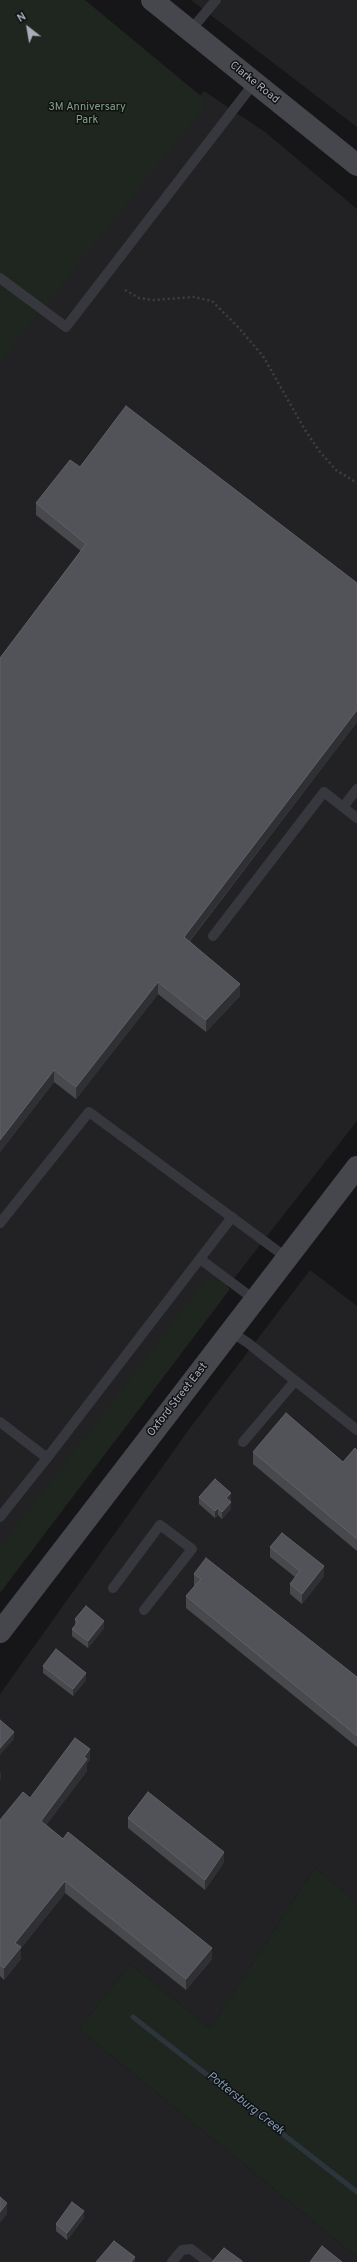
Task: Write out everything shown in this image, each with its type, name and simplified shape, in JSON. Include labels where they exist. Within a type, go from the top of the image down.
[{"type":"main road","name":"Clarke Road","points":[[152,0],[357,165]]},
{"type":"main road","name":"Oxford Street East","points":[[0,1632],[357,1168]]},
{"type":"lane","points":[[190,31],[216,0]]},
{"type":"lane","points":[[0,278],[66,328],[254,83]]},
{"type":"lane","points":[[343,807],[357,789]]},
{"type":"lane","points":[[213,936],[324,792],[357,818]]},
{"type":"lane","points":[[0,1223],[88,1112],[287,1258]]},
{"type":"lane","points":[[0,1517],[232,1217]]},
{"type":"lane","points":[[200,1259],[255,1300]]},
{"type":"lane","points":[[231,1332],[357,1430]]},
{"type":"lane","points":[[243,1442],[295,1381]]},
{"type":"lane","points":[[0,1422],[47,1458]]},
{"type":"lane","points":[[113,1588],[160,1525],[192,1549],[144,1610]]},
{"type":"lane","points":[[172,2262],[182,2250],[190,2249],[208,2262]]},
{"type":"path","points":[[125,290],[139,298],[153,300],[194,297],[212,302],[263,356],[305,430],[320,452],[336,470],[357,483]]},
{"type":"shaded area","points":[[191,0],[357,0],[357,127]]},
{"type":"shaded area","points":[[204,91],[265,132],[357,209],[357,1121],[0,1578],[0,356]]},
{"type":"shaded area","points":[[310,1270],[357,1306],[357,1902],[315,1868],[210,2028],[130,1964],[79,2029],[357,2257],[357,2262],[0,2262],[0,1694],[190,1428]]},
{"type":"green space","name":"3M Anniversary Park","points":[[0,0],[85,0],[208,102],[0,363]]},
{"type":"green space","points":[[207,1279],[219,1281],[230,1289],[0,1593],[0,1548]]},
{"type":"green space","points":[[315,1868],[357,1902],[357,2257],[79,2029],[130,1964],[210,2028]]},
{"type":"building","points":[[126,406],[357,583],[357,710],[184,937],[240,984],[206,1020],[158,982],[76,1087],[54,1070],[0,1140],[0,658],[86,544],[36,503],[70,460],[80,467]]},
{"type":"building","points":[[286,1413],[343,1462],[355,1448],[357,1450],[357,1539],[253,1452]]},
{"type":"building","points":[[215,1479],[231,1493],[226,1498],[231,1502],[222,1512],[218,1508],[215,1511],[199,1497]]},
{"type":"building","points":[[282,1533],[324,1566],[302,1594],[290,1584],[300,1571],[270,1547]]},
{"type":"building","points":[[206,1558],[357,1677],[357,1736],[186,1596],[201,1579],[194,1574]]},
{"type":"building","points":[[86,1606],[104,1621],[88,1641],[72,1629],[78,1622],[75,1619]]},
{"type":"building","points":[[56,1649],[86,1673],[73,1689],[43,1666]]},
{"type":"building","points":[[0,1720],[14,1732],[0,1748]]},
{"type":"building","points":[[75,1738],[90,1749],[84,1757],[87,1759],[41,1821],[63,1839],[68,1832],[212,1948],[186,1979],[65,1881],[15,1943],[21,1947],[4,1968],[0,1965],[0,1820],[23,1792],[30,1798]]},
{"type":"building","points":[[148,1792],[224,1852],[205,1880],[128,1818]]},
{"type":"building","points":[[0,2197],[7,2203],[0,2212]]},
{"type":"building","points":[[72,2202],[84,2211],[67,2233],[56,2224]]},
{"type":"building","points":[[114,2241],[135,2257],[131,2262],[96,2262]]},
{"type":"building","points":[[322,2246],[342,2262],[310,2262]]},
{"type":"building","points":[[224,2248],[242,2261],[242,2262],[212,2262]]},
{"type":"waterway","name":"Pottersburg Creek","points":[[133,2017],[357,2192]]}]
